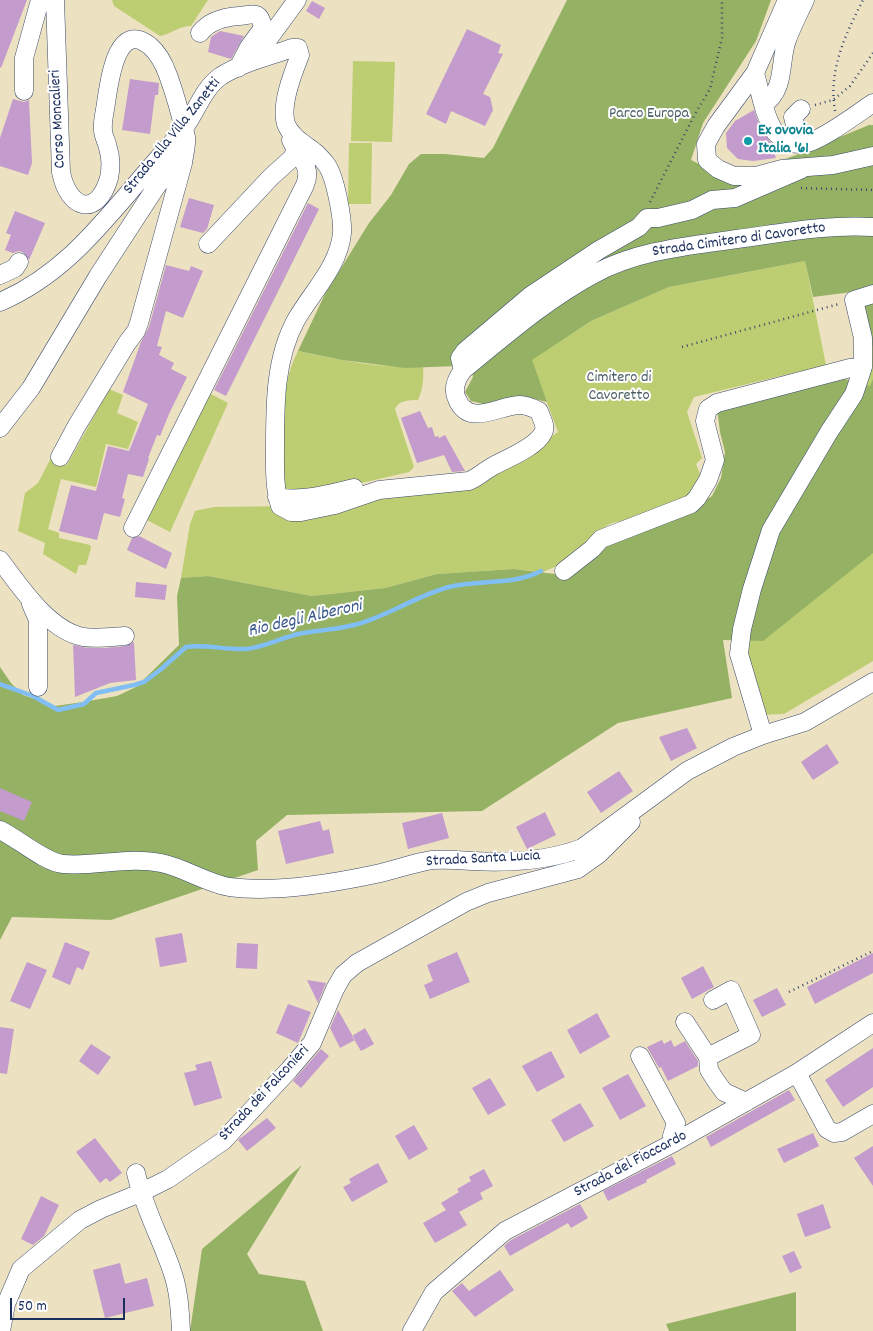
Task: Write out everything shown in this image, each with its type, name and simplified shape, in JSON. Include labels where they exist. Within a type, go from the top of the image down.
[{"type":"street","points":[[24,91],[24,58],[40,0]]},
{"type":"street","name":"Corso Moncalieri","points":[[55,0],[60,145],[64,185],[70,195],[82,205],[88,206],[95,203],[109,178],[111,166],[109,149],[102,130],[110,74],[121,47],[127,42],[136,40],[146,43],[154,50],[162,62],[183,130]]},
{"type":"street","points":[[245,64],[270,39],[297,0]]},
{"type":"street","points":[[787,0],[755,73],[716,126],[706,144],[706,160],[718,169],[734,176],[756,176],[782,169],[833,165],[873,156]]},
{"type":"street","points":[[764,104],[772,98],[782,76],[786,41],[805,0]]},
{"type":"street","points":[[200,33],[204,28],[225,16],[240,16],[250,13],[256,15],[262,22],[263,28],[249,46],[245,64]]},
{"type":"street","name":"Strada alla Villa Zanetti","points":[[0,302],[47,276],[87,241],[183,130],[209,88],[220,77],[245,64],[292,48],[298,48],[300,55],[286,97],[285,123],[290,132]]},
{"type":"street","points":[[755,73],[773,130],[789,143],[803,144],[838,127],[873,103]]},
{"type":"street","points":[[800,144],[793,117],[802,109]]},
{"type":"street","points":[[60,457],[76,427],[136,331],[183,163],[186,138],[183,130]]},
{"type":"street","points":[[134,528],[305,185],[308,176],[290,132]]},
{"type":"street","points":[[290,132],[327,164],[342,224],[341,239],[334,257],[326,274],[296,320],[284,352],[275,411],[275,468],[281,503],[288,499],[309,497],[420,474],[437,476],[459,474],[495,465]]},
{"type":"street","points":[[0,428],[31,388],[98,276],[185,148]]},
{"type":"street","points":[[208,244],[271,177],[292,158],[296,150]]},
{"type":"street","points":[[464,370],[460,358],[465,351],[530,296],[599,250],[638,227],[647,218],[658,218],[692,210],[712,200],[735,198],[802,168]]},
{"type":"street","name":"Strada Cimitero di Cavoretto","points":[[281,503],[291,512],[301,512],[335,505],[380,490],[468,481],[478,478],[495,465],[536,441],[543,434],[545,427],[539,411],[520,405],[474,414],[460,405],[454,393],[459,376],[464,370],[553,300],[575,285],[616,264],[673,249],[771,234],[821,228],[873,227]]},
{"type":"street","points":[[0,275],[15,268],[19,262]]},
{"type":"street","points":[[763,734],[739,654],[742,629],[752,589],[771,530],[829,432],[854,394],[863,367],[863,338],[854,300],[873,294]]},
{"type":"street","points":[[564,571],[592,549],[601,539],[691,504],[697,498],[708,480],[715,460],[705,421],[708,409],[726,400],[850,368],[863,367]]},
{"type":"street","points":[[0,560],[49,618],[68,632],[83,637],[125,636]]},
{"type":"street","points":[[27,594],[38,620],[38,686]]},
{"type":"street","name":"Strada Santa Lucia","points":[[0,830],[44,857],[61,864],[135,860],[162,863],[213,883],[229,887],[275,888],[341,881],[431,860],[504,861],[564,855],[582,848],[687,771],[763,734],[804,722],[873,682]]},
{"type":"street","name":"Strada dei Falconieri","points":[[1,1331],[6,1304],[21,1270],[80,1220],[168,1179],[223,1141],[290,1070],[312,1043],[343,975],[357,964],[466,902],[488,893],[578,869],[612,842],[660,790]]},
{"type":"street","points":[[708,1056],[751,1036],[731,990],[714,1000]]},
{"type":"street","points":[[686,1022],[708,1056],[709,1070],[724,1092],[746,1102]]},
{"type":"street","name":"Strada del Fioccardo","points":[[412,1331],[434,1292],[505,1231],[675,1142],[746,1102],[797,1073],[873,1023]]},
{"type":"street","points":[[640,1056],[676,1123],[672,1136],[675,1142]]},
{"type":"street","points":[[797,1073],[827,1129],[834,1133],[842,1132],[873,1114]]},
{"type":"street","points":[[136,1173],[140,1193],[174,1275],[180,1308],[181,1331]]},
{"type":"path","points":[[647,218],[651,198],[710,89],[722,38],[722,0]]},
{"type":"path","points":[[838,127],[833,100],[837,58],[845,34],[863,0]]},
{"type":"path","points":[[802,109],[833,100],[850,86],[873,53]]},
{"type":"path","points":[[801,188],[873,190]]},
{"type":"path","points":[[682,347],[854,300]]},
{"type":"path","points":[[788,992],[873,951]]},
{"type":"green space","points":[[112,0],[208,0],[191,26],[183,27],[160,36],[114,6]]},
{"type":"green space","name":"Parco Europa","points":[[567,0],[771,0],[756,41],[703,123],[691,160],[729,179],[873,125],[873,347],[852,292],[813,297],[805,261],[669,287],[591,321],[532,360],[547,402],[526,397],[483,404],[471,401],[465,392],[473,377],[472,370],[457,366],[405,368],[342,360],[298,351],[325,294],[369,223],[391,195],[409,164],[421,154],[445,154],[484,158],[493,148]]},
{"type":"green space","points":[[353,61],[395,62],[392,142],[351,141]]},
{"type":"green space","points":[[349,143],[372,143],[371,204],[348,204]]},
{"type":"green space","name":"Cimitero di Cavoretto","points":[[805,261],[826,365],[694,397],[687,412],[702,458],[696,464],[700,474],[688,500],[630,523],[621,521],[607,526],[575,550],[578,557],[543,572],[514,569],[437,574],[385,588],[312,596],[208,576],[181,578],[190,524],[195,511],[214,507],[295,506],[502,470],[558,432],[531,360],[591,321],[669,287]]},
{"type":"green space","points":[[873,339],[873,661],[784,714],[754,715],[740,642],[869,370]]},
{"type":"green space","points":[[298,351],[376,365],[423,366],[423,383],[418,400],[402,402],[395,409],[414,467],[409,472],[366,482],[287,494],[282,487],[282,418],[287,383]]},
{"type":"green space","points":[[841,378],[870,386],[873,379],[873,553],[763,641],[723,640],[732,698],[618,723],[482,811],[287,815],[256,841],[258,870],[111,920],[12,917],[0,940],[0,667],[11,683],[23,695],[55,706],[117,696],[136,687],[179,645],[177,596],[181,578],[208,576],[312,596],[385,588],[437,574],[514,569],[560,576],[619,538],[698,505],[712,496],[721,478],[725,452],[717,408]]},
{"type":"green space","points":[[109,389],[123,395],[117,413],[138,422],[128,449],[106,444],[96,487],[61,479],[48,529],[59,533],[59,538],[90,545],[91,548],[86,565],[79,565],[76,574],[43,554],[45,543],[18,531],[25,493],[38,483],[51,458],[67,465]]},
{"type":"green space","points":[[207,392],[228,403],[170,532],[145,519]]},
{"type":"green space","points":[[302,1165],[247,1254],[259,1274],[305,1281],[323,1331],[190,1331],[202,1249]]},
{"type":"green space","points":[[796,1292],[796,1331],[669,1331],[666,1324]]},
{"type":"building","points":[[0,0],[27,0],[1,68],[0,67]]},
{"type":"building","points":[[312,1],[325,8],[319,19],[306,11]]},
{"type":"building","points":[[467,29],[501,45],[498,53],[503,54],[483,94],[490,97],[493,110],[485,126],[451,111],[446,124],[426,114]]},
{"type":"building","points":[[220,31],[244,36],[231,59],[208,52],[211,37]]},
{"type":"building","points":[[130,79],[159,83],[158,95],[155,95],[150,134],[122,130]]},
{"type":"building","points":[[13,99],[24,102],[29,100],[32,163],[28,175],[0,166],[0,138]]},
{"type":"building","name":"Ex ovovia Italia '61","points":[[754,110],[760,127],[771,143],[776,158],[753,161],[738,159],[727,148],[726,133],[735,121]]},
{"type":"building","points":[[189,198],[214,205],[207,229],[203,233],[180,227]]},
{"type":"building","points":[[308,203],[319,209],[226,396],[214,390]]},
{"type":"building","points":[[15,211],[45,223],[29,260],[24,253],[19,251],[13,253],[5,250],[11,235],[6,233]]},
{"type":"building","points":[[166,265],[189,271],[191,266],[203,271],[183,318],[166,311],[157,346],[162,347],[159,355],[174,363],[171,369],[187,377],[160,436],[157,435],[143,477],[128,474],[122,498],[125,499],[120,517],[104,513],[97,540],[59,531],[71,485],[96,491],[108,446],[129,451],[148,404],[123,392],[141,342],[149,327]]},
{"type":"building","points":[[420,411],[428,428],[432,427],[435,437],[438,436],[439,438],[445,435],[465,471],[452,472],[444,455],[417,463],[401,418]]},
{"type":"building","points":[[139,536],[172,553],[166,569],[127,550],[132,538]]},
{"type":"building","points":[[136,582],[167,585],[165,600],[135,597]]},
{"type":"building","points":[[134,642],[136,680],[110,683],[75,697],[73,645],[87,648],[105,648],[126,646]]},
{"type":"building","points":[[687,728],[697,748],[671,761],[659,737]]},
{"type":"building","points":[[827,744],[839,763],[813,780],[801,762]]},
{"type":"building","points":[[619,771],[633,791],[601,813],[587,792]]},
{"type":"building","points":[[0,788],[32,802],[24,821],[0,811]]},
{"type":"building","points":[[545,812],[556,835],[527,849],[516,827]]},
{"type":"building","points":[[442,813],[449,838],[408,849],[402,823]]},
{"type":"building","points":[[320,821],[323,831],[329,829],[334,853],[286,864],[278,831]]},
{"type":"building","points":[[182,933],[187,962],[160,967],[155,938]]},
{"type":"building","points":[[65,942],[90,952],[83,970],[77,967],[70,985],[52,977]]},
{"type":"building","points":[[237,943],[258,944],[257,969],[236,968]]},
{"type":"building","points":[[457,952],[470,982],[430,999],[424,985],[433,981],[427,965]]},
{"type":"building","points":[[873,953],[873,973],[815,1004],[807,987]]},
{"type":"building","points":[[27,962],[47,970],[30,1009],[10,1001]]},
{"type":"building","points":[[703,966],[714,987],[692,999],[681,978]]},
{"type":"building","points":[[307,980],[326,983],[318,1003]]},
{"type":"building","points":[[777,988],[786,1005],[762,1017],[753,1000]]},
{"type":"building","points":[[288,1004],[311,1012],[298,1043],[276,1033]]},
{"type":"building","points":[[338,1010],[355,1040],[340,1048],[330,1028]]},
{"type":"building","points":[[597,1013],[610,1037],[580,1054],[567,1030]]},
{"type":"building","points":[[0,1027],[14,1029],[7,1074],[0,1073]]},
{"type":"building","points":[[365,1028],[374,1044],[361,1051],[352,1036]]},
{"type":"building","points":[[662,1040],[664,1044],[671,1040],[674,1047],[685,1041],[698,1061],[698,1066],[668,1081],[647,1047]]},
{"type":"building","points":[[91,1044],[111,1057],[98,1075],[79,1061]]},
{"type":"building","points":[[873,1048],[873,1087],[843,1107],[825,1080]]},
{"type":"building","points":[[321,1049],[329,1056],[301,1088],[293,1081]]},
{"type":"building","points":[[551,1051],[565,1077],[537,1092],[522,1066]]},
{"type":"building","points":[[211,1061],[222,1098],[194,1106],[184,1073],[197,1070],[195,1065]]},
{"type":"building","points":[[628,1074],[646,1106],[620,1120],[602,1088]]},
{"type":"building","points":[[490,1078],[506,1105],[488,1115],[472,1088]]},
{"type":"building","points":[[789,1090],[795,1100],[711,1147],[706,1137]]},
{"type":"building","points":[[580,1103],[594,1126],[564,1142],[551,1120]]},
{"type":"building","points":[[267,1118],[276,1128],[247,1151],[238,1140]]},
{"type":"building","points":[[414,1125],[428,1149],[409,1160],[395,1136]]},
{"type":"building","points":[[813,1133],[819,1146],[784,1163],[777,1149]]},
{"type":"building","points":[[95,1138],[122,1173],[110,1182],[106,1178],[100,1183],[76,1152]]},
{"type":"building","points":[[873,1146],[873,1186],[854,1158]]},
{"type":"building","points":[[672,1156],[676,1164],[646,1180],[647,1182],[608,1201],[603,1191]]},
{"type":"building","points":[[378,1163],[388,1182],[352,1202],[343,1187],[351,1183],[349,1179]]},
{"type":"building","points":[[484,1169],[493,1186],[480,1193],[483,1199],[459,1212],[467,1225],[435,1243],[423,1223],[446,1210],[441,1203],[459,1192],[457,1189],[471,1181],[469,1177]]},
{"type":"building","points":[[41,1196],[59,1205],[44,1236],[33,1245],[21,1239]]},
{"type":"building","points":[[580,1204],[588,1218],[571,1228],[568,1223],[510,1256],[504,1246],[511,1240]]},
{"type":"building","points":[[823,1204],[831,1228],[805,1237],[797,1214]]},
{"type":"building","points":[[794,1251],[802,1268],[790,1273],[782,1256]]},
{"type":"building","points":[[120,1263],[125,1284],[147,1278],[154,1306],[105,1318],[93,1270]]},
{"type":"building","points":[[500,1270],[514,1290],[475,1317],[452,1291],[462,1283],[469,1291]]},
{"type":"waterway","name":"Rio degli Alberoni","points":[[0,684],[33,696],[58,710],[84,704],[96,693],[144,682],[186,647],[253,648],[298,634],[347,627],[390,612],[449,587],[519,579],[541,571]]},
{"type":"place","name":"Ex ovovia Italia '61","points":[[748,141]]}]
